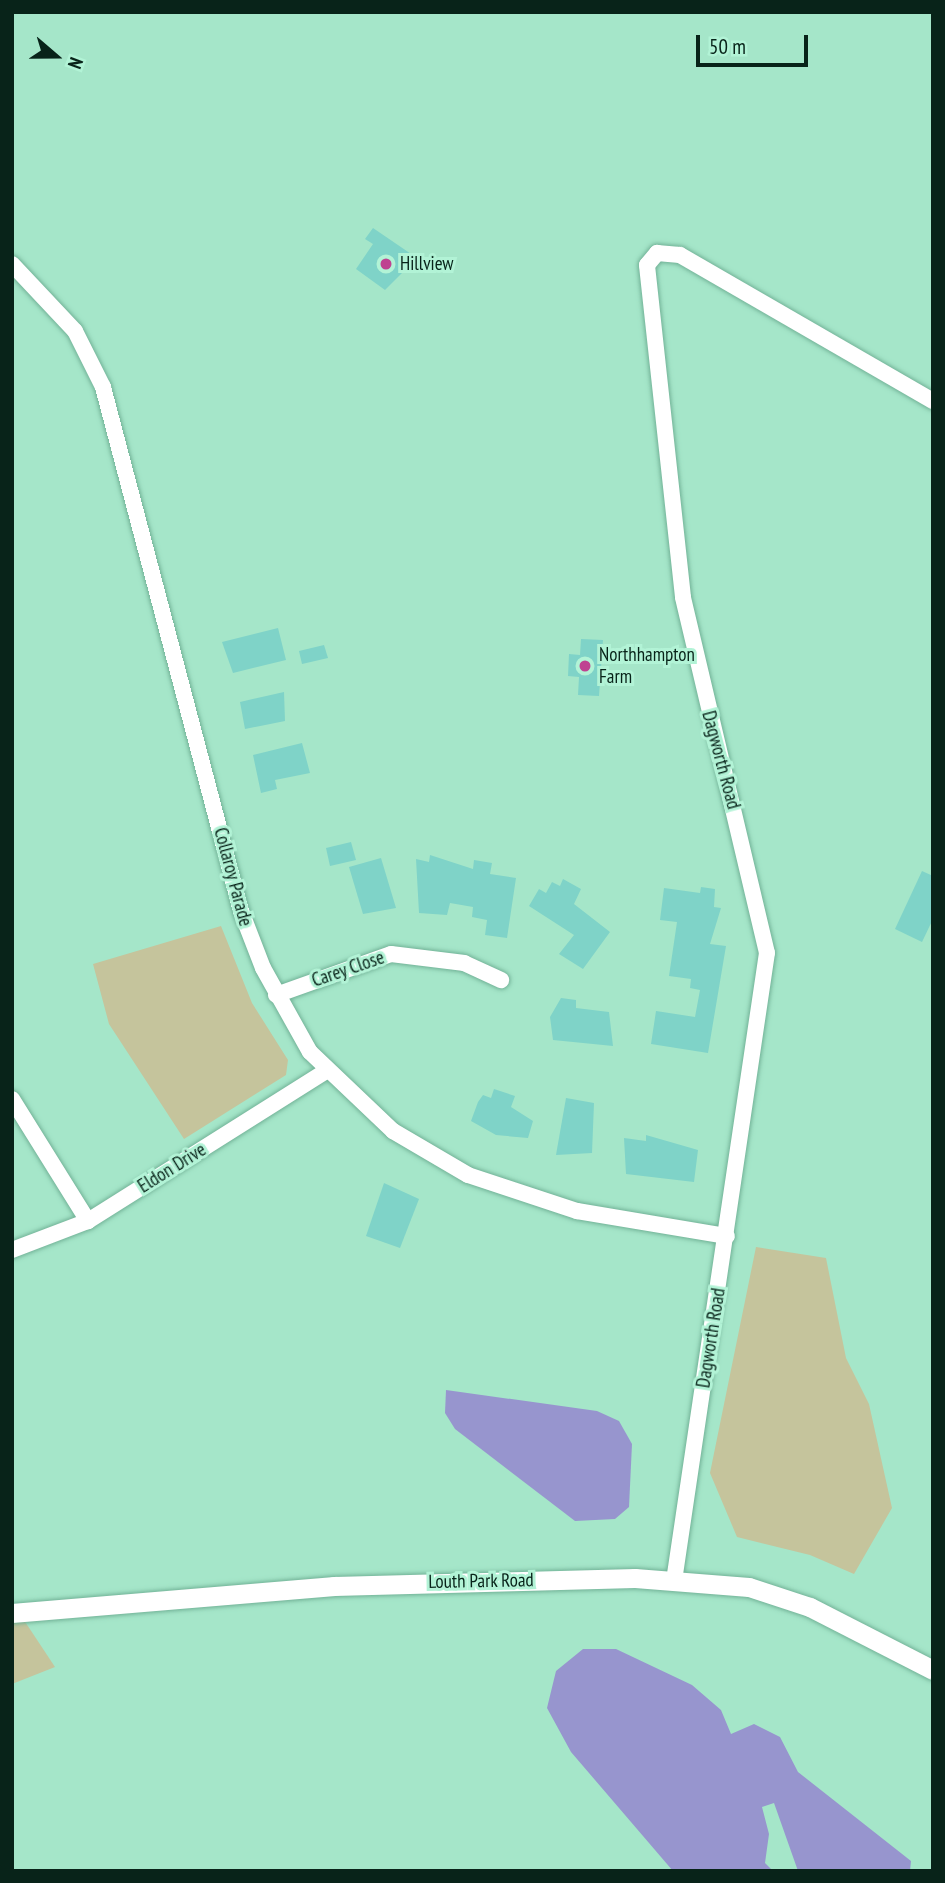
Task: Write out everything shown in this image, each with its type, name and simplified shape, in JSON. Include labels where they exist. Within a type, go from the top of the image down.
[{"type":"street","name":"Dagworth Road","points":[[674,1581],[767,953],[683,597],[647,265],[657,253],[680,255],[933,401]]},
{"type":"street","name":"Collaroy Parade","points":[[12,264],[75,331],[103,387],[242,911],[276,995],[325,1072],[417,1147],[495,1186],[577,1212],[727,1236]]},
{"type":"street","name":"Carey Close","points":[[276,995],[391,954],[464,963],[501,980]]},
{"type":"street","name":"Eldon Drive","points":[[12,1250],[88,1221],[325,1072]]},
{"type":"street","points":[[12,1099],[88,1221]]},
{"type":"street","name":"Louth Park Road","points":[[12,1613],[334,1586],[674,1581],[749,1587],[810,1606],[933,1670]]},
{"type":"green space","points":[[221,926],[252,1003],[288,1060],[286,1075],[184,1139],[109,1024],[93,964]]},
{"type":"green space","points":[[756,1247],[826,1258],[846,1358],[869,1404],[892,1508],[854,1574],[810,1555],[737,1537],[710,1473]]},
{"type":"green space","points":[[12,1602],[55,1667],[12,1684]]},
{"type":"water","points":[[446,1390],[597,1411],[619,1421],[632,1444],[629,1507],[615,1519],[575,1521],[455,1429],[445,1413]]},
{"type":"water","points":[[583,1649],[616,1649],[692,1685],[721,1710],[731,1734],[754,1724],[780,1737],[798,1772],[911,1861],[910,1871],[798,1871],[774,1803],[762,1807],[769,1834],[765,1863],[773,1871],[673,1871],[571,1752],[547,1708],[556,1671]]},
{"type":"building","name":"Hillview","points":[[373,228],[417,258],[385,290],[356,269],[373,244],[365,239]]},
{"type":"building","points":[[278,628],[286,660],[233,673],[222,642]]},
{"type":"building","name":"Northhampton Farm","points":[[581,639],[603,640],[599,696],[578,695],[579,677],[568,676],[569,654],[580,655]]},
{"type":"building","points":[[324,645],[328,658],[302,664],[299,651]]},
{"type":"building","points":[[284,692],[285,721],[245,729],[240,702]]},
{"type":"building","points":[[302,743],[310,773],[275,780],[277,789],[261,793],[253,755]]},
{"type":"building","points":[[351,842],[356,860],[330,866],[326,848]]},
{"type":"building","points":[[430,855],[473,869],[474,860],[492,863],[490,874],[516,878],[507,938],[485,935],[487,920],[472,917],[473,907],[450,903],[447,915],[419,913],[416,859],[429,862]]},
{"type":"building","points":[[381,858],[396,908],[363,914],[349,867]]},
{"type":"building","points":[[922,871],[933,876],[933,919],[922,942],[895,929]]},
{"type":"building","points":[[563,879],[581,889],[574,904],[610,932],[583,969],[559,954],[574,935],[529,906],[539,889],[546,893],[552,882],[560,886]]},
{"type":"building","points":[[701,887],[715,889],[714,907],[721,908],[710,944],[726,946],[708,1053],[651,1044],[656,1011],[695,1017],[700,990],[690,988],[691,979],[669,976],[677,922],[660,920],[664,888],[700,893]]},
{"type":"building","points":[[561,998],[576,1000],[576,1008],[609,1012],[613,1046],[553,1040],[550,1017]]},
{"type":"building","points":[[494,1089],[515,1096],[511,1107],[533,1121],[528,1138],[496,1135],[471,1121],[483,1095],[491,1098]]},
{"type":"building","points":[[566,1098],[594,1103],[592,1153],[556,1155]]},
{"type":"building","points":[[646,1135],[698,1150],[694,1182],[626,1174],[624,1138],[646,1141]]},
{"type":"building","points":[[384,1183],[419,1199],[400,1248],[366,1236]]},
{"type":"place","name":"Hillview","points":[[386,264]]},
{"type":"place","name":"Northhampton Farm","points":[[585,666]]}]
